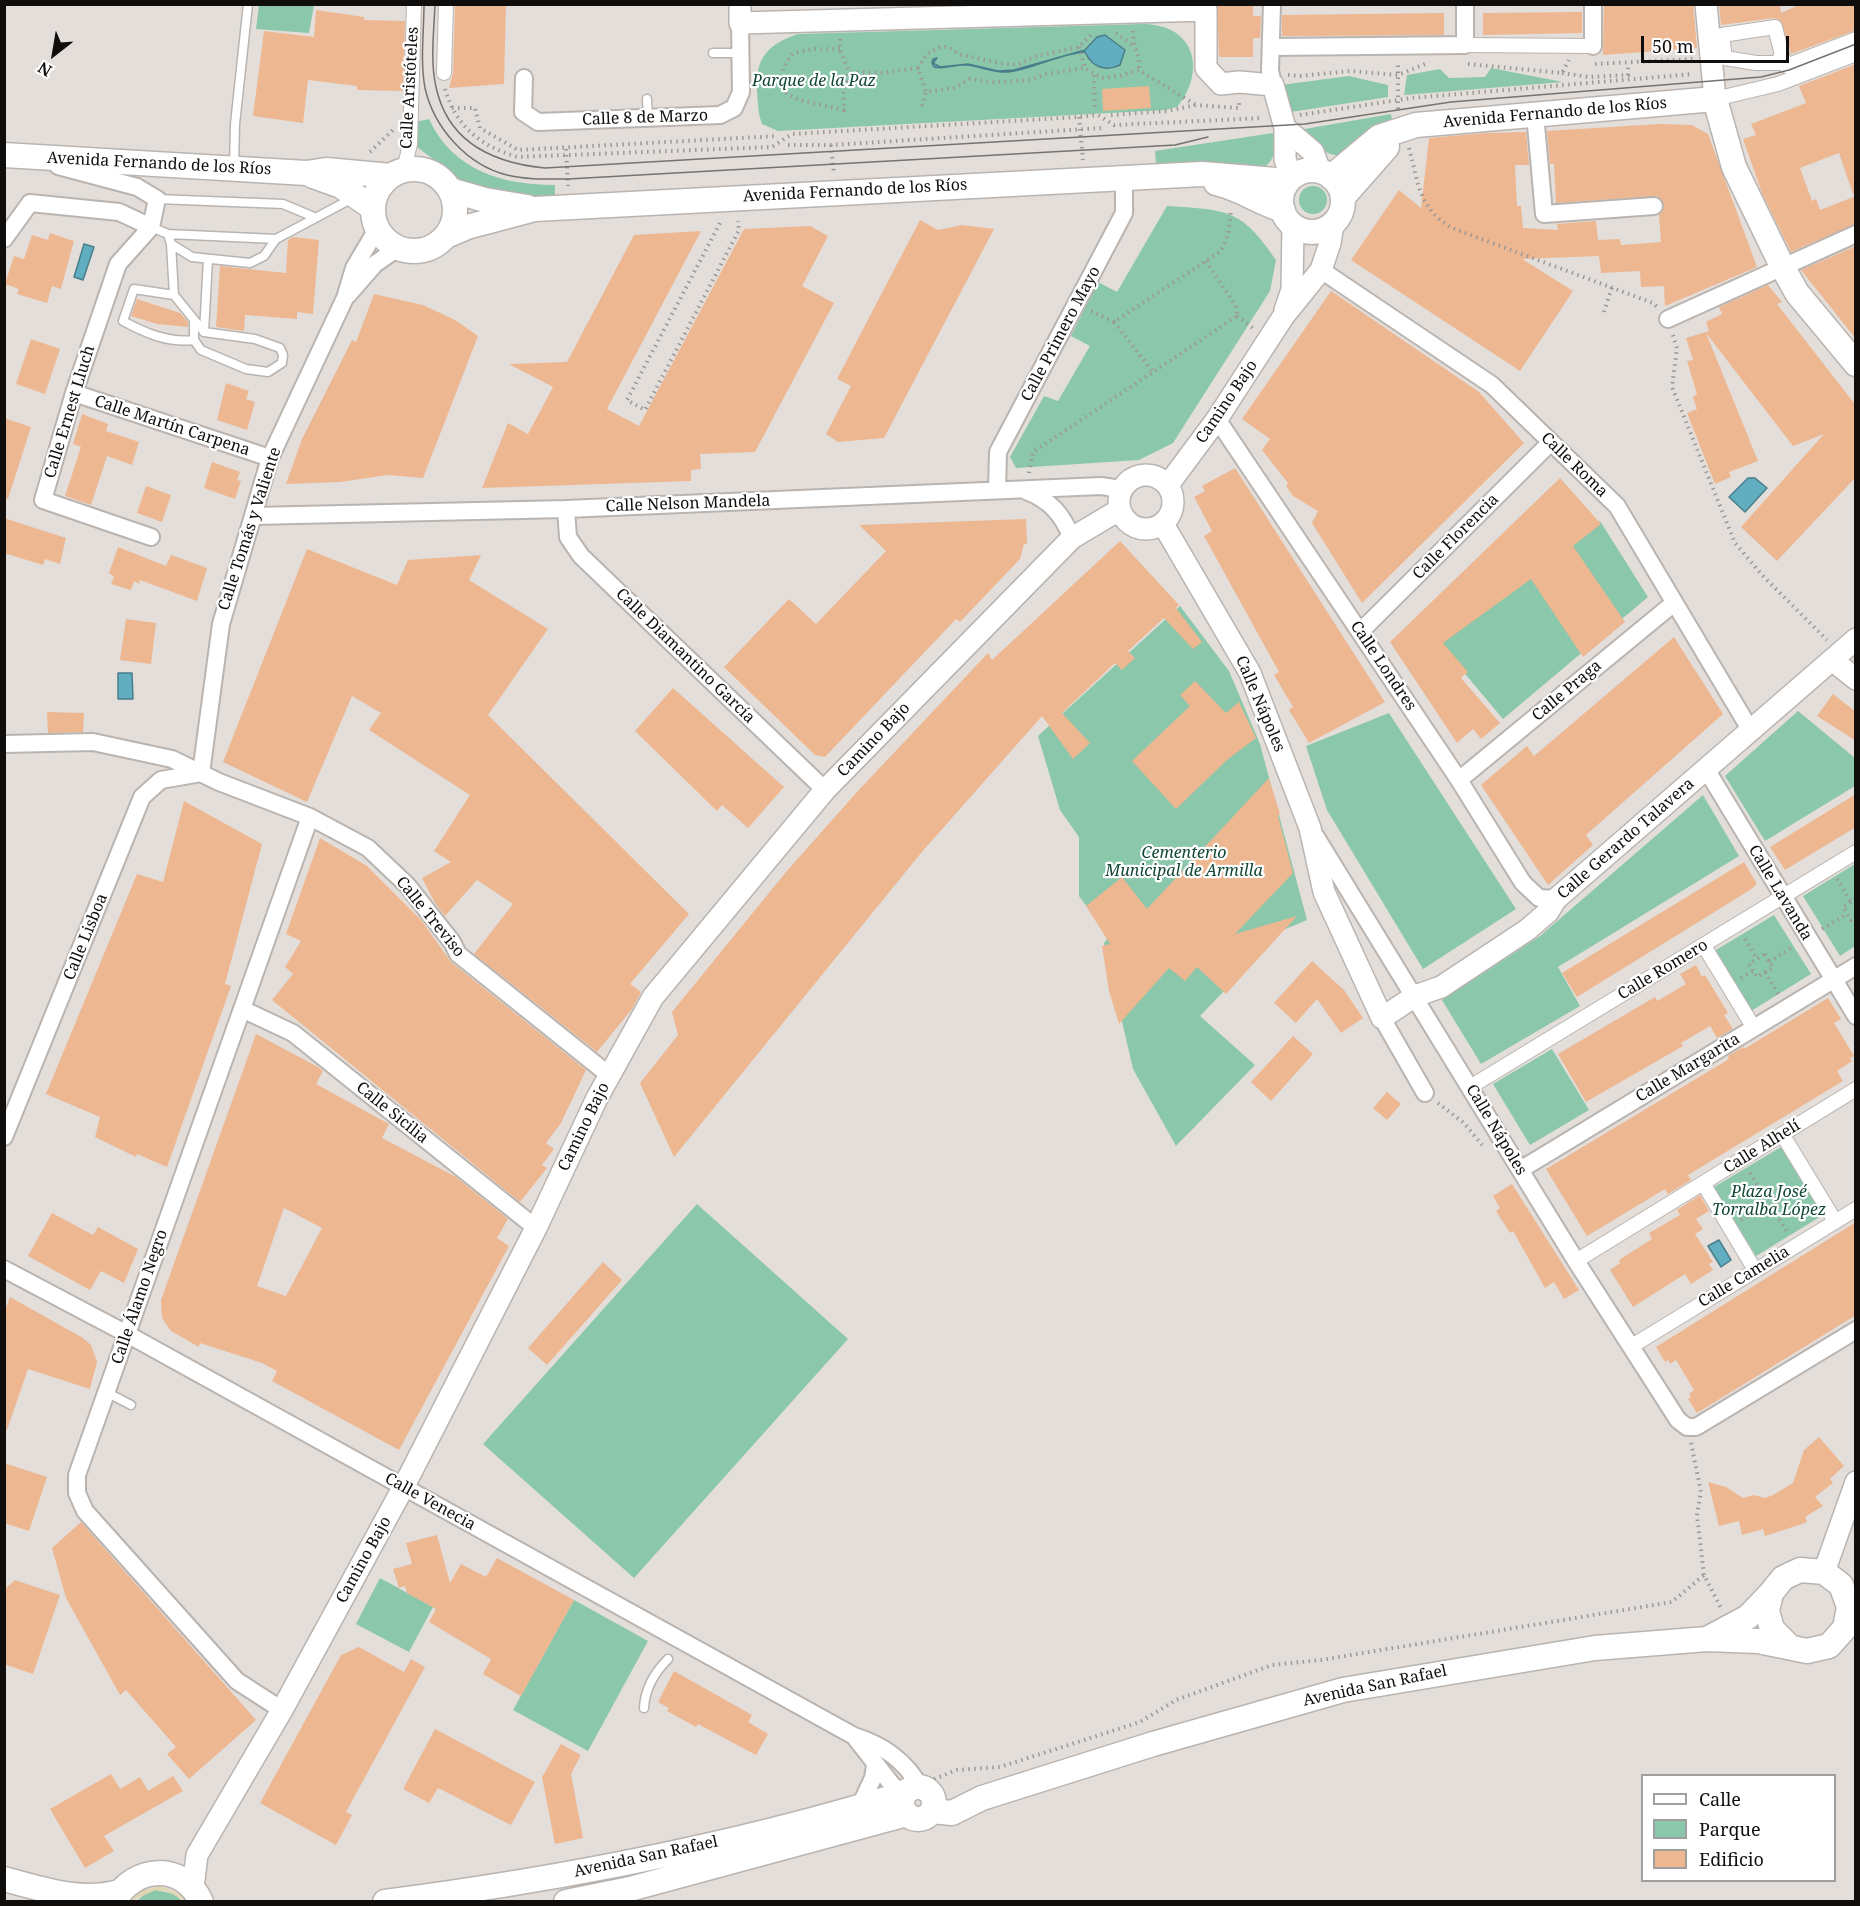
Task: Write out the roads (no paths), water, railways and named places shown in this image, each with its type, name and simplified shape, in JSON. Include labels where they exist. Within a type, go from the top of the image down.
[{"type":"main road","name":"Avenida Fernando de los Ríos","points":[[1331,182],[1379,137],[1431,123],[1715,99]]},
{"type":"main road","points":[[1715,99],[1734,167],[1782,266],[1797,293],[1856,363]]},
{"type":"main road","name":"Avenida Fernando de los Ríos","points":[[9,155],[306,172],[326,170],[397,173]]},
{"type":"main road","points":[[417,169],[430,172],[441,179],[450,190],[455,214],[446,236],[424,250],[411,251],[398,248],[368,211],[375,195],[397,173],[417,169]]},
{"type":"main road","points":[[1305,171],[1331,182],[1342,210],[1333,224],[1314,231],[1288,217],[1282,195],[1290,180],[1305,171]]},
{"type":"main road","name":"Avenida Fernando de los Ríos","points":[[306,172],[341,186],[368,211]]},
{"type":"main road","name":"Avenida Fernando de los Ríos","points":[[1175,176],[1233,186],[1288,217]]},
{"type":"main road","name":"Avenida Fernando de los Ríos","points":[[446,236],[467,227],[535,209],[1124,177],[1236,176],[1290,180]]},
{"type":"main road","name":"Avenida Fernando de los Ríos","points":[[450,190],[485,200],[535,209]]},
{"type":"main road","points":[[1800,1570],[1824,1572],[1841,1586],[1849,1607],[1850,1630],[1829,1646],[1807,1651],[1788,1645],[1772,1629],[1767,1611],[1771,1593],[1783,1578],[1800,1570]]},
{"type":"main road","name":"Avenida San Rafael","points":[[1707,1639],[1748,1617],[1771,1593]]},
{"type":"main road","name":"Avenida San Rafael","points":[[385,1902],[539,1879],[639,1860],[784,1828],[886,1799],[917,1800],[952,1813],[982,1798],[1153,1744],[1343,1689],[1595,1648],[1707,1639],[1788,1645]]},
{"type":"main road","name":"Avenida San Rafael","points":[[566,1902],[630,1889],[917,1800]]},
{"type":"main road","points":[[4,1879],[81,1898],[117,1897],[130,1881],[143,1874],[170,1874],[197,1895]]},
{"type":"street","name":"Calle Aristóteles","points":[[397,173],[410,144],[414,4]]},
{"type":"street","name":"Calle Aristóteles","points":[[444,73],[446,4]]},
{"type":"street","points":[[1272,4],[1270,70],[1276,79],[1282,120],[1284,159],[1290,180]]},
{"type":"street","points":[[1465,4],[1465,45]]},
{"type":"street","points":[[1272,47],[1593,46],[1593,4]]},
{"type":"street","points":[[1706,4],[1715,99],[1779,84],[1856,54]]},
{"type":"street","points":[[740,14],[840,21],[984,10],[1133,12],[1207,7],[1206,68],[1221,84],[1276,79]]},
{"type":"street","name":"Calle 8 de Marzo","points":[[524,78],[523,112],[538,122],[720,115],[734,108],[741,92],[740,14]]},
{"type":"street","points":[[1783,64],[1775,27],[1722,35],[1725,58],[1783,64],[1856,39]]},
{"type":"street","points":[[1535,114],[1544,214],[1654,206]]},
{"type":"street","points":[[1282,120],[1313,152],[1331,182]]},
{"type":"street","name":"Avenida Fernando de los Ríos","points":[[9,155],[137,186],[157,199]]},
{"type":"street","name":"Calle Primero Mayo","points":[[997,490],[998,452],[1124,213],[1124,177]]},
{"type":"street","points":[[4,239],[30,203],[119,212],[151,226],[157,199]]},
{"type":"street","name":"Calle Tomás y Valiente","points":[[201,773],[220,624],[270,458],[345,298],[368,211]]},
{"type":"street","name":"Camino Bajo","points":[[1283,317],[1292,290],[1288,217]]},
{"type":"street","name":"Camino Bajo","points":[[1168,486],[1217,419],[1283,317],[1321,270],[1330,243],[1333,224]]},
{"type":"street","name":"Calle Ernest Lluch","points":[[151,226],[118,264],[74,393],[43,500],[151,537]]},
{"type":"street","points":[[1668,319],[1856,234]]},
{"type":"street","name":"Calle Tomás y Valiente","points":[[345,298],[375,264],[398,248]]},
{"type":"street","name":"Calle Roma","points":[[1321,270],[1492,385],[1617,507],[1751,731]]},
{"type":"street","name":"Calle Martín Carpena","points":[[74,393],[270,458]]},
{"type":"street","name":"Calle Londres","points":[[1217,419],[1459,780],[1523,883],[1539,898],[1556,899]]},
{"type":"street","name":"Calle Florencia","points":[[1360,632],[1551,442]]},
{"type":"street","points":[[1143,474],[1153,475],[1168,486],[1174,500],[1173,508],[1163,524],[1149,530],[1139,529],[1126,522],[1120,499],[1132,478],[1143,474]]},
{"type":"street","name":"Calle Nelson Mandela","points":[[253,516],[566,509],[1101,486],[1120,499]]},
{"type":"street","points":[[1025,490],[1053,505],[1066,523],[1072,538]]},
{"type":"street","name":"Camino Bajo","points":[[170,1874],[197,1855],[282,1710],[404,1488],[536,1228],[609,1075],[653,997],[825,790],[1072,538],[1120,499]]},
{"type":"street","name":"Calle Diamantino García","points":[[566,509],[568,537],[581,556],[825,790]]},
{"type":"street","name":"Calle Nápoles","points":[[1163,524],[1250,673],[1310,828],[1324,892],[1382,1018],[1425,1093]]},
{"type":"street","name":"Calle Praga","points":[[1459,780],[1674,603]]},
{"type":"street","points":[[1842,650],[1856,679]]},
{"type":"street","name":"Calle Gerardo Talavera","points":[[1382,1018],[1415,996],[1441,987],[1527,930],[1548,912],[1556,899],[1842,650]]},
{"type":"street","name":"Calle Treviso","points":[[4,744],[93,742],[172,759],[310,817],[368,848],[407,885],[452,942],[458,954],[609,1075]]},
{"type":"street","name":"Calle Lavanda","points":[[1706,770],[1856,1016]]},
{"type":"street","name":"Calle Lisboa","points":[[4,1137],[142,797],[161,780],[201,773]]},
{"type":"street","name":"Calle Álamo Negro","points":[[282,1710],[237,1681],[85,1511],[77,1493],[77,1475],[310,817]]},
{"type":"street","name":"Calle Nápoles","points":[[1310,828],[1576,1261],[1678,1420],[1687,1427],[1696,1427],[1856,1330]]},
{"type":"street","name":"Calle Romero","points":[[1470,1087],[1784,898],[1856,852]]},
{"type":"street","points":[[1704,946],[1754,1028]]},
{"type":"street","name":"Calle Margarita","points":[[1520,1170],[1856,966]]},
{"type":"street","name":"Calle Sicilia","points":[[242,1009],[293,1033],[536,1228]]},
{"type":"street","name":"Calle Alhelí","points":[[1576,1261],[1856,1089]]},
{"type":"street","points":[[1782,1134],[1835,1221]]},
{"type":"street","points":[[1703,1183],[1755,1270]]},
{"type":"street","name":"Calle Camelia","points":[[1632,1346],[1856,1209]]},
{"type":"street","name":"Calle Venecia","points":[[4,1269],[127,1334],[854,1736],[873,1742],[894,1755],[911,1771],[917,1800]]},
{"type":"street","points":[[1824,1572],[1853,1496]]},
{"type":"street","name":"Calle Venecia","points":[[854,1736],[893,1786],[917,1800]]},
{"type":"street","points":[[859,1808],[873,1778],[875,1765]]},
{"type":"street","name":"Camino Bajo","points":[[197,1855],[197,1895]]},
{"type":"lane","points":[[234,168],[234,124],[248,4]]},
{"type":"lane","points":[[713,53],[741,53]]},
{"type":"lane","points":[[647,99],[648,119]]},
{"type":"lane","points":[[157,199],[283,204],[314,217]]},
{"type":"lane","points":[[171,244],[192,257],[250,263],[264,256],[276,239],[314,217],[368,211]]},
{"type":"lane","points":[[151,226],[168,234],[276,239]]},
{"type":"lane","points":[[168,234],[171,244],[174,296],[194,321],[204,332],[255,339],[280,348],[283,355],[282,363],[268,372],[246,369],[201,350],[194,340],[194,321]]},
{"type":"lane","points":[[204,332],[208,259]]},
{"type":"lane","points":[[174,296],[134,289],[123,321],[148,334],[183,341],[194,340]]},
{"type":"lane","points":[[106,1392],[131,1405]]},
{"type":"lane","points":[[644,1708],[644,1694],[658,1669],[668,1659]]},
{"type":"water","points":[[1105,35],[1125,50],[1120,65],[1109,68],[1095,65],[1085,52],[1066,55],[1085,50],[1097,37]]},
{"type":"water","points":[[1064,56],[1008,72],[997,71],[966,65],[959,65],[968,64],[998,71],[1014,70]]},
{"type":"water","points":[[937,58],[933,63],[940,67],[957,65],[938,68],[934,67],[932,63],[933,59]]},
{"type":"water","points":[[84,244],[94,247],[83,280],[74,277]]},
{"type":"water","points":[[1748,478],[1755,478],[1767,488],[1745,512],[1729,497]]},
{"type":"water","points":[[118,673],[132,673],[133,699],[118,699]]},
{"type":"water","points":[[1719,1240],[1731,1260],[1721,1267],[1708,1246]]},
{"type":"tram line","points":[[424,4],[422,57],[425,88],[436,117],[454,143],[466,154],[492,170],[515,177],[568,179],[1175,145],[1208,137]]},
{"type":"tram line","points":[[435,4],[434,77],[442,106],[451,123],[462,136],[491,155],[508,161],[545,168],[1305,124],[1451,102],[1761,77],[1789,70],[1856,44]]},
{"type":"park label","name":"Parque de la Paz","points":[[814,81]]},
{"type":"park label","name":"Cementerio Municipal de Armilla","points":[[1184,862]]},
{"type":"park label","name":"Plaza José Torralba López","points":[[1769,1201]]}]
